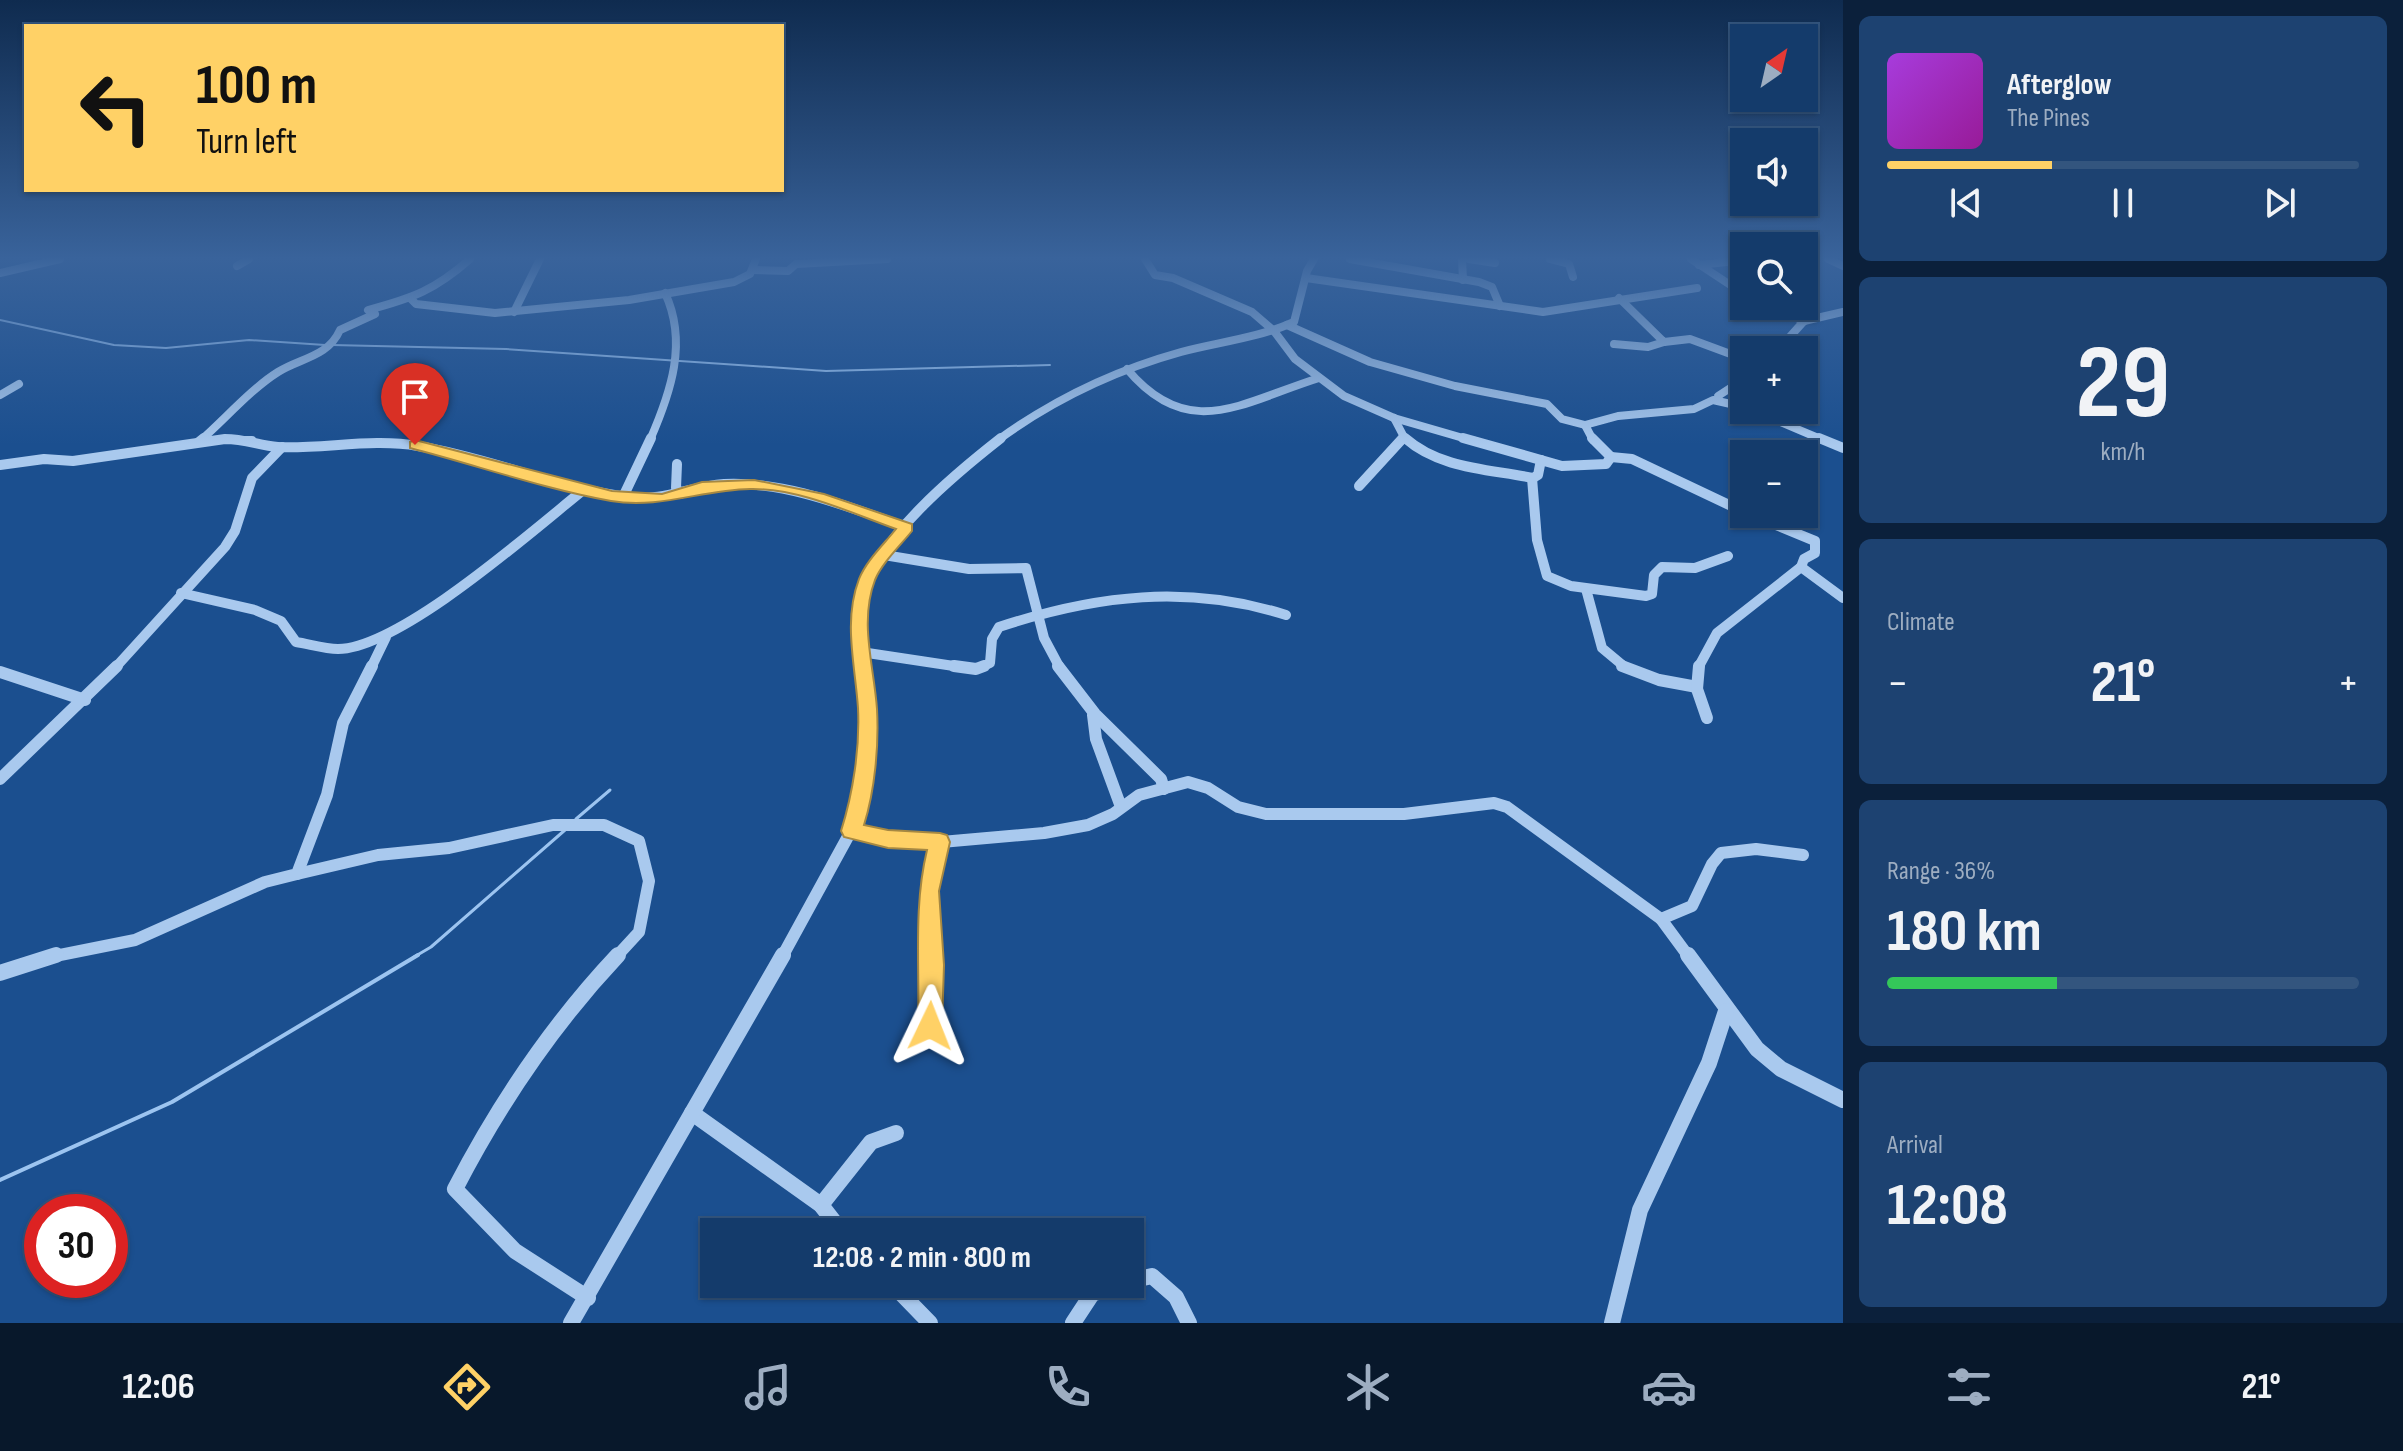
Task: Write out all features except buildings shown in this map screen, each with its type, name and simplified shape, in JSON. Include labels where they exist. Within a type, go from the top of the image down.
[{"type":"street","points":[[199,442],[279,371],[310,360],[336,339],[340,330],[360,321]]},
{"type":"street","points":[[623,497],[671,393],[679,321]]},
{"type":"street","points":[[1262,321],[1295,359],[1319,378],[1344,396],[1394,418],[1579,468],[1606,464],[1611,457]]},
{"type":"street","points":[[571,1323],[588,1298],[851,831],[861,801],[867,711],[860,604],[868,576],[939,489],[987,446],[1067,396],[1127,369],[1178,353],[1274,331],[1294,321]]},
{"type":"street","points":[[1642,321],[1664,342]]},
{"type":"street","points":[[1791,336],[1804,321]]},
{"type":"street","points":[[1287,325],[1370,362],[1455,386],[1547,404],[1562,419],[1585,425],[1618,416],[1694,409],[1719,400],[1730,403]]},
{"type":"street","points":[[1614,344],[1648,347],[1690,339],[1730,354]]},
{"type":"street","points":[[1127,369],[1144,390],[1190,413],[1204,414],[1319,378]]},
{"type":"street","points":[[0,395],[19,384]]},
{"type":"street","points":[[1719,400],[1718,396],[1730,388]]},
{"type":"street","points":[[1394,418],[1404,437],[1425,453],[1443,459],[1532,478],[1538,475],[1541,460]]},
{"type":"street","points":[[1786,424],[1843,448]]},
{"type":"street","points":[[1585,425],[1595,443],[1611,457],[1632,459],[1730,505]]},
{"type":"street","points":[[1359,486],[1378,469],[1404,437]]},
{"type":"street","points":[[0,465],[44,459],[73,461],[238,438],[282,447],[415,445],[555,480],[582,491],[623,497],[663,499],[721,484],[770,486],[819,497],[906,527]]},
{"type":"street","points":[[0,779],[85,700],[147,636],[181,593],[225,547],[235,531],[252,478],[282,447]]},
{"type":"street","points":[[677,464],[676,488],[681,494]]},
{"type":"street","points":[[1532,478],[1539,552],[1547,576],[1586,589],[1646,596],[1652,594],[1654,575],[1662,567],[1695,568],[1728,556]]},
{"type":"street","points":[[181,593],[255,610],[281,621],[296,642],[316,648],[339,649],[386,637],[482,571],[582,491]]},
{"type":"street","points":[[1707,718],[1697,687],[1704,652],[1722,625],[1801,567],[1804,559],[1815,553],[1815,541],[1783,528]]},
{"type":"street","points":[[884,555],[969,569],[1026,568],[1032,577],[1043,635],[1060,668],[1092,715],[1161,779],[1164,789]]},
{"type":"street","points":[[1801,567],[1843,598]]},
{"type":"street","points":[[1586,589],[1595,608],[1601,647],[1615,664],[1672,684],[1697,687]]},
{"type":"street","points":[[861,652],[976,669],[990,663],[992,639],[999,627],[1092,598],[1209,594],[1255,604],[1286,615]]},
{"type":"street","points":[[297,874],[327,795],[343,723],[386,637]]},
{"type":"street","points":[[0,672],[85,700]]},
{"type":"street","points":[[1092,715],[1096,739],[1121,807]]},
{"type":"street","points":[[851,831],[888,839],[940,842],[1059,831],[1100,821],[1139,795],[1188,782],[1208,788],[1238,807],[1266,814],[1404,814],[1494,803],[1507,807],[1661,919],[1757,1049],[1781,1069],[1843,1100]]},
{"type":"street","points":[[0,973],[59,954],[135,940],[265,882],[378,855],[449,848],[553,825],[604,825],[639,841],[649,881],[639,932],[579,996],[477,1146],[455,1189],[478,1219],[545,1276],[588,1298]]},
{"type":"street","points":[[930,1026],[932,965],[928,891],[940,842]]},
{"type":"street","points":[[1661,919],[1692,906],[1716,856],[1725,851],[1763,849],[1803,855]]},
{"type":"street","points":[[1612,1323],[1640,1210],[1709,1063],[1726,1011]]},
{"type":"street","points":[[692,1113],[821,1205],[831,1218]]},
{"type":"street","points":[[821,1205],[871,1142],[896,1133]]},
{"type":"street","points":[[1144,1278],[1152,1276],[1176,1297],[1189,1323]]},
{"type":"street","points":[[906,1298],[930,1323]]},
{"type":"street","points":[[1073,1323],[1089,1298]]},
{"type":"waterway","points":[[3,321],[114,345],[166,348],[249,340],[325,345]]},
{"type":"waterway","points":[[332,345],[506,349],[826,371],[1050,365]]},
{"type":"waterway","points":[[576,819],[610,790]]},
{"type":"waterway","points":[[414,957],[431,947],[565,830]]},
{"type":"waterway","points":[[0,1180],[172,1102],[418,955]]},
{"type":"route","points":[[415,445],[463,455],[500,469],[555,480],[582,491],[650,500],[721,484],[754,484],[819,497],[906,527],[868,576],[860,604],[859,634],[867,711],[861,801],[851,831],[888,839],[940,842],[928,891],[932,965],[930,1026]]}]
